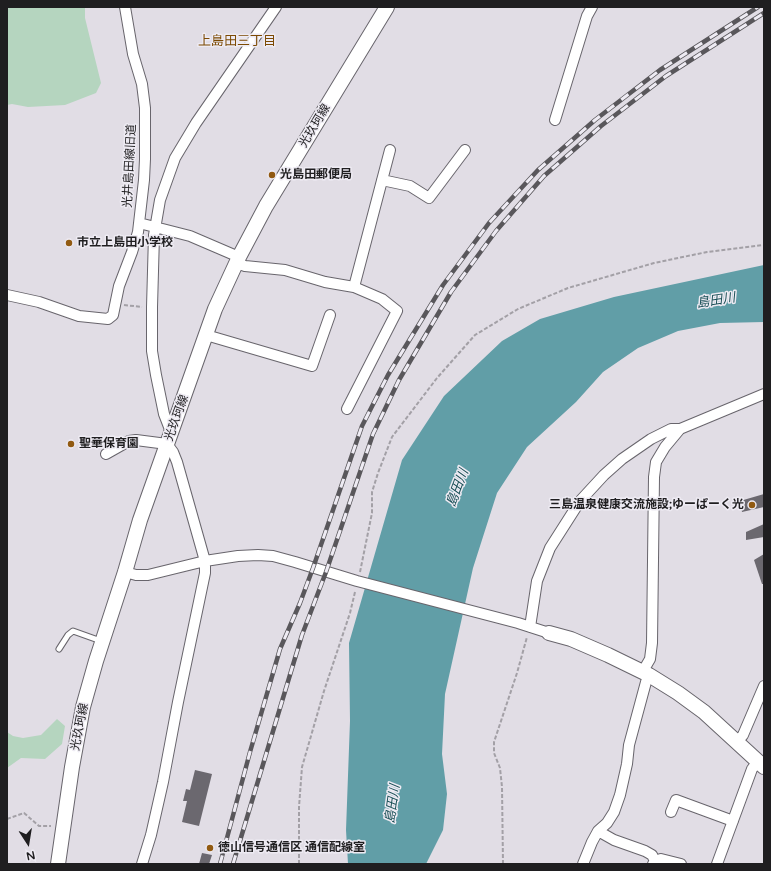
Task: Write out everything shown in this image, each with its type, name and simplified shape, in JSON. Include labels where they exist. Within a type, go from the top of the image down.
[{"type":"main road","name":"光玖珂線","points":[[58,864],[72,767],[83,707],[140,520],[215,309],[237,260],[266,206],[387,7]]},
{"type":"main road","points":[[549,633],[577,642],[646,673],[678,693],[704,712],[761,764]]},
{"type":"street","name":"光井島田線旧道","points":[[125,7],[133,54],[142,84],[145,108],[145,173],[139,223],[190,236],[237,260],[245,266],[285,270],[325,282],[354,287],[382,299],[397,310],[347,408]]},
{"type":"street","points":[[142,864],[151,835],[163,782],[205,573],[205,561],[169,438],[152,351],[155,226],[160,200],[174,158],[196,122],[276,7]]},
{"type":"street","points":[[555,120],[587,16],[592,7]]},
{"type":"street","points":[[354,287],[390,150]]},
{"type":"street","points":[[382,180],[410,186],[429,198],[465,150]]},
{"type":"street","points":[[7,295],[39,302],[79,316],[108,319],[113,315],[119,286],[132,252],[139,223]]},
{"type":"street","points":[[206,334],[312,366],[330,315]]},
{"type":"street","points":[[530,627],[537,581],[550,548],[580,501],[604,475],[622,459],[651,439],[671,429],[680,429],[764,394]]},
{"type":"street","points":[[583,864],[598,831],[607,823],[614,812],[620,795],[627,764],[629,744],[646,682],[646,673],[652,643],[654,477],[656,462],[665,447],[680,429]]},
{"type":"street","points":[[106,454],[129,441],[169,438]]},
{"type":"street","points":[[125,572],[136,575],[148,575],[205,561],[238,556],[273,556],[357,581],[518,623],[549,633]]},
{"type":"street","points":[[737,742],[743,735],[764,686]]},
{"type":"street","points":[[717,864],[752,770],[761,764]]},
{"type":"street","points":[[671,812],[676,800],[733,821]]},
{"type":"street","points":[[598,831],[614,840],[646,851],[652,855],[654,863],[661,858],[681,864]]},
{"type":"lane","points":[[59,649],[68,635],[73,631],[102,641]]},
{"type":"path","points":[[299,864],[299,807],[302,767],[324,691],[350,613],[372,513],[372,492],[392,437],[437,378],[475,335],[518,309],[568,288],[654,263],[707,252],[764,245]]},
{"type":"path","points":[[115,304],[152,307]]},
{"type":"path","points":[[503,864],[502,787],[500,768],[494,752],[494,742],[517,673],[530,627]]},
{"type":"path","points":[[7,819],[24,813],[39,826],[63,827]]},
{"type":"green space","points":[[7,7],[85,7],[85,18],[101,83],[96,93],[65,105],[28,107],[12,104],[7,105]]},
{"type":"green space","points":[[57,719],[65,726],[62,744],[45,759],[21,758],[7,768],[7,732],[13,736],[23,738],[41,735]]},
{"type":"water","name":"島田川","points":[[764,265],[764,322],[720,323],[678,331],[638,348],[603,372],[576,402],[527,447],[497,493],[473,568],[445,694],[442,754],[447,794],[443,830],[426,864],[348,864],[346,830],[350,721],[349,643],[402,460],[444,396],[502,341],[540,319],[614,297]]},
{"type":"building","points":[[764,494],[764,507],[742,512],[740,501]]},
{"type":"building","points":[[764,524],[764,537],[746,540],[746,532]]},
{"type":"building","points":[[764,554],[764,584],[762,584],[754,560]]},
{"type":"building","points":[[195,770],[212,774],[199,826],[182,822],[187,801],[183,801],[186,789],[190,790]]},
{"type":"building","points":[[202,853],[212,855],[209,864],[199,864]]},
{"type":"railway","points":[[220,864],[250,752],[280,649],[313,568],[362,426],[388,375],[443,285],[489,223],[538,170],[595,120],[660,70],[758,7]]},
{"type":"railway","points":[[233,864],[302,635],[326,572],[373,434],[399,380],[451,292],[496,231],[544,176],[601,126],[666,76],[764,13]]},
{"type":"place","name":"光島田郵便局","points":[[272,175]]},
{"type":"place","name":"市立上島田小学校","points":[[69,243]]},
{"type":"place","name":"聖華保育園","points":[[71,444]]},
{"type":"place","name":"三島温泉健康交流施設;ゆーぱーく光","points":[[752,505]]},
{"type":"place","name":"徳山信号通信区 通信配線室","points":[[210,848]]},
{"type":"district","name":"上島田三丁目","points":[[237,42]]}]
